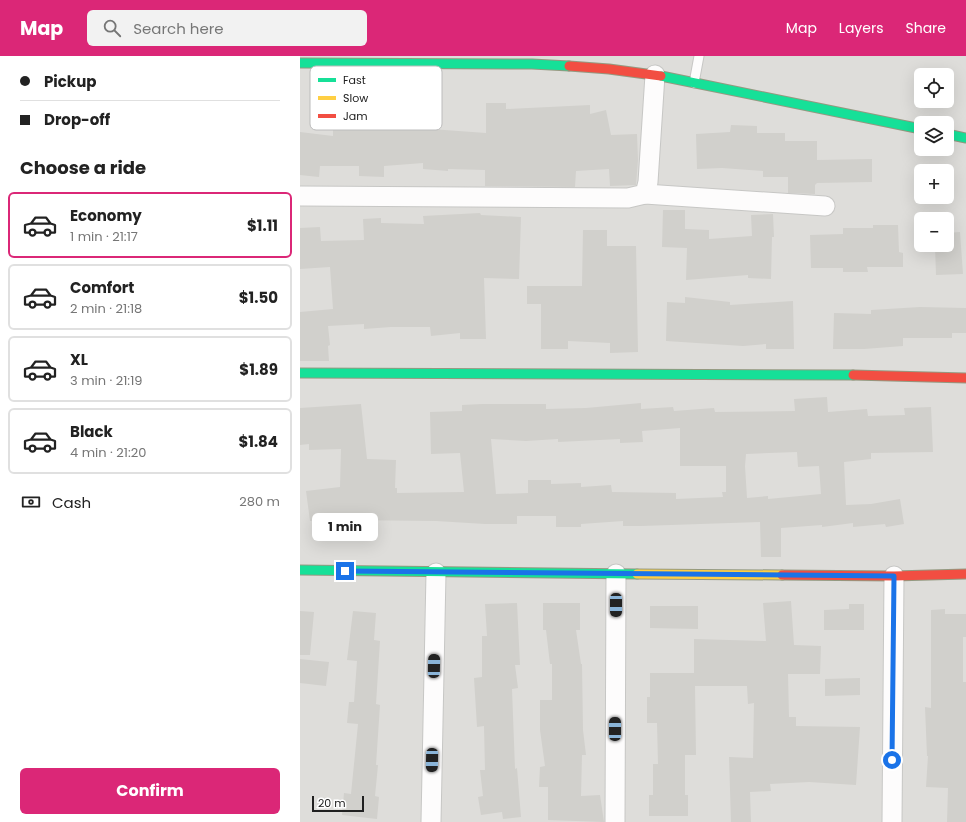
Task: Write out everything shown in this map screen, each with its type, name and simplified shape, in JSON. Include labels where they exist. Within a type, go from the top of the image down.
[{"type":"street","points":[[300,63],[532,64],[609,69],[654,75],[914,128]]},
{"type":"street","points":[[645,194],[648,182],[654,75]]},
{"type":"street","points":[[954,135],[966,138]]},
{"type":"street","points":[[300,196],[628,198],[645,194],[825,206]]},
{"type":"street","points":[[300,373],[860,374],[966,378]]},
{"type":"street","points":[[300,570],[436,573],[894,576],[966,574]]},
{"type":"street","points":[[430,822],[436,573]]},
{"type":"street","points":[[614,822],[616,574]]},
{"type":"street","points":[[892,822],[894,576]]},
{"type":"lane","points":[[694,84],[699,56]]},
{"type":"shaded area","points":[[300,56],[966,56],[966,822],[300,822]]},
{"type":"building","points":[[486,103],[506,103],[506,109],[590,105],[590,114],[606,110],[611,135],[637,134],[638,160],[636,185],[610,186],[609,169],[576,171],[575,187],[485,186],[485,170],[448,169],[448,171],[423,169],[423,163],[384,166],[384,177],[359,176],[359,166],[320,166],[319,177],[300,175],[300,132],[333,136],[333,130],[442,130],[486,133]]},
{"type":"building","points":[[731,125],[757,126],[757,133],[785,133],[785,141],[817,141],[817,160],[872,159],[872,182],[817,183],[815,185],[815,194],[788,193],[788,177],[763,177],[763,171],[722,168],[697,169],[696,134],[730,132]]},
{"type":"building","points":[[663,210],[685,210],[685,229],[709,230],[709,239],[752,236],[751,215],[773,214],[774,237],[772,237],[771,279],[748,278],[748,275],[686,280],[687,248],[662,247]]},
{"type":"building","points":[[480,213],[481,215],[521,217],[519,279],[484,278],[486,339],[460,339],[460,333],[431,336],[430,327],[364,329],[364,324],[328,326],[330,345],[328,346],[329,361],[300,361],[300,312],[333,309],[330,267],[300,269],[300,228],[320,227],[321,241],[364,240],[363,219],[381,218],[381,223],[424,224],[423,216]]},
{"type":"building","points":[[873,225],[898,225],[899,252],[903,253],[903,267],[867,267],[868,272],[843,272],[843,268],[811,268],[810,235],[843,234],[843,228],[873,228]]},
{"type":"building","points":[[583,230],[607,230],[607,246],[636,246],[638,352],[610,353],[610,343],[568,341],[568,349],[541,349],[541,304],[527,304],[527,286],[582,286]]},
{"type":"building","points":[[954,232],[960,232],[963,274],[936,275],[935,252],[954,252]]},
{"type":"building","points":[[685,297],[730,302],[730,305],[793,301],[794,349],[766,349],[766,344],[743,346],[666,341],[667,302],[685,303]]},
{"type":"building","points":[[920,307],[966,308],[966,333],[952,333],[952,338],[903,338],[903,346],[864,349],[833,349],[834,313],[871,314],[871,310]]},
{"type":"building","points":[[827,397],[828,412],[867,409],[868,416],[905,415],[904,408],[931,407],[933,452],[871,453],[871,459],[844,462],[846,505],[871,504],[900,499],[904,524],[886,527],[885,524],[853,527],[853,523],[822,527],[822,525],[781,528],[781,557],[761,557],[760,522],[623,526],[623,521],[581,524],[581,527],[556,527],[556,516],[517,516],[517,524],[344,520],[343,517],[310,521],[306,491],[340,487],[341,449],[309,450],[309,444],[300,445],[300,408],[361,404],[367,459],[396,460],[395,488],[397,488],[397,493],[464,492],[460,453],[431,454],[430,412],[462,411],[462,405],[482,404],[546,404],[546,409],[586,408],[641,403],[641,409],[673,407],[674,411],[714,408],[715,412],[795,411],[794,399]],"holes":[[[680,428],[680,466],[726,466],[726,492],[722,492],[723,497],[676,499],[676,493],[612,492],[611,485],[581,487],[581,483],[551,484],[551,480],[528,480],[528,493],[496,494],[491,439],[526,441],[558,439],[558,442],[620,439],[620,443],[643,442],[642,431]],[[797,452],[798,467],[819,466],[821,494],[768,499],[768,496],[747,498],[745,466],[746,454]]]},
{"type":"building","points":[[791,601],[794,645],[821,646],[820,674],[788,674],[789,717],[796,717],[796,726],[860,727],[856,785],[809,782],[770,784],[771,791],[750,792],[751,822],[731,822],[729,757],[753,758],[754,703],[748,704],[747,686],[695,686],[696,755],[685,755],[685,795],[688,795],[688,816],[649,816],[649,795],[653,795],[653,764],[658,764],[657,723],[647,723],[647,697],[650,697],[650,673],[694,673],[694,639],[766,641],[763,603]]},
{"type":"building","points":[[517,603],[520,665],[515,665],[518,688],[512,689],[515,769],[517,768],[521,817],[503,819],[502,812],[481,815],[478,797],[483,796],[480,770],[485,770],[484,726],[477,727],[474,678],[482,677],[482,636],[487,636],[485,604]]},
{"type":"building","points":[[543,603],[580,603],[580,630],[576,630],[582,664],[583,730],[586,755],[582,755],[581,796],[600,795],[604,822],[548,820],[548,787],[539,787],[540,767],[545,766],[540,730],[540,700],[552,700],[552,664],[550,664],[546,630],[543,630]]},
{"type":"building","points":[[849,604],[864,604],[864,630],[824,630],[824,610],[849,609]]},
{"type":"building","points":[[650,606],[698,606],[698,629],[650,628]]},
{"type":"building","points":[[945,609],[945,614],[966,614],[966,637],[963,637],[963,682],[966,682],[966,822],[947,822],[948,788],[926,787],[928,756],[925,707],[931,708],[931,610]]},
{"type":"building","points":[[300,611],[314,612],[310,655],[300,655]]},
{"type":"building","points":[[353,611],[376,613],[374,640],[380,641],[376,704],[380,705],[376,765],[378,765],[375,796],[379,797],[377,819],[342,815],[344,793],[351,794],[358,724],[347,723],[349,702],[354,702],[357,661],[347,660]]},
{"type":"building","points":[[300,659],[329,662],[326,686],[300,683]]},
{"type":"building","points":[[860,678],[860,695],[825,696],[825,679]]},
{"type":"traffic: fast","points":[[300,63],[532,64],[569,66]]},
{"type":"traffic: fast","points":[[661,76],[914,128]]},
{"type":"traffic: fast","points":[[954,135],[966,138]]},
{"type":"traffic: fast","points":[[300,373],[853,375]]},
{"type":"traffic: fast","points":[[300,570],[637,574]]},
{"type":"traffic: slow","points":[[637,574],[782,575]]},
{"type":"traffic: jam","points":[[569,66],[609,69],[661,76]]},
{"type":"traffic: jam","points":[[853,375],[966,378]]},
{"type":"traffic: jam","points":[[782,575],[894,576],[966,574]]},
{"type":"route","points":[[345,571],[894,576],[892,760]]}]
